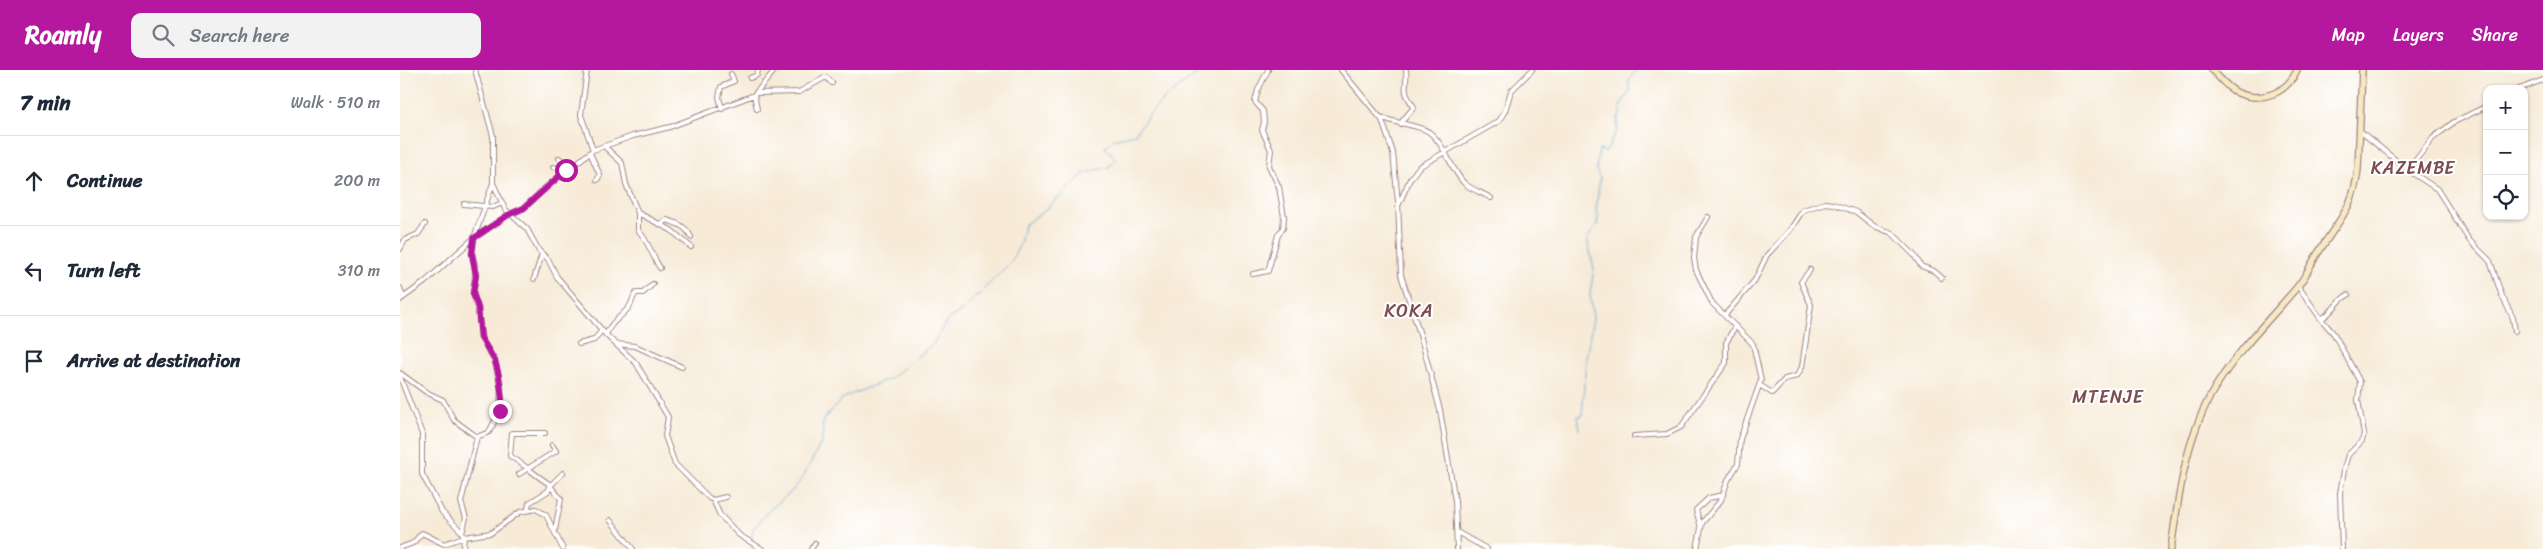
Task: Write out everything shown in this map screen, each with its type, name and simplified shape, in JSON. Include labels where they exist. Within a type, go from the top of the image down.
[{"type":"street","points":[[475,70],[492,136],[492,183],[474,238],[472,254],[476,276],[473,293],[478,308],[481,338],[495,361],[502,399],[500,411],[489,432],[477,437]]},
{"type":"street","points":[[587,70],[581,115],[600,175],[597,180]]},
{"type":"street","points":[[750,78],[757,75],[758,70]]},
{"type":"street","points":[[1253,274],[1268,270],[1278,235],[1283,228],[1282,200],[1269,166],[1271,150],[1262,130],[1264,122],[1263,111],[1256,105],[1258,90],[1268,70]]},
{"type":"street","points":[[1341,70],[1379,116],[1386,129],[1393,153],[1398,206],[1400,275],[1421,338],[1440,410],[1455,501],[1457,549]]},
{"type":"street","points":[[1400,124],[1414,107],[1406,95],[1404,85],[1406,70]]},
{"type":"street","points":[[1398,206],[1415,171],[1499,121],[1505,111],[1511,91],[1532,70]]},
{"type":"street","points":[[2212,70],[2239,94],[2258,97],[2276,94],[2287,87],[2297,70]]},
{"type":"street","points":[[2171,549],[2185,462],[2193,432],[2204,406],[2240,350],[2298,285],[2350,205],[2356,185],[2362,70]]},
{"type":"street","points":[[757,109],[756,94],[773,71]]},
{"type":"street","points":[[722,108],[719,97],[721,86],[734,81],[731,74]]},
{"type":"street","points":[[400,288],[402,298],[425,282],[474,238],[511,214],[524,208],[568,168],[591,151],[722,108],[756,94],[798,92],[826,77],[832,83]]},
{"type":"street","points":[[2528,86],[2543,80]]},
{"type":"street","points":[[2408,170],[2433,138],[2454,122],[2483,108]]},
{"type":"street","points":[[1379,116],[1400,124],[1427,130],[1437,139],[1465,184],[1491,198]]},
{"type":"street","points":[[2360,131],[2408,170],[2435,187],[2469,240],[2490,261],[2502,296],[2513,318],[2515,332]]},
{"type":"street","points":[[604,146],[622,163],[626,184],[638,213],[638,230],[644,235],[652,258],[660,268]]},
{"type":"street","points":[[559,158],[568,168]]},
{"type":"street","points":[[553,167],[568,168]]},
{"type":"street","points":[[492,183],[502,203],[527,229],[542,254],[548,259],[557,277],[606,335],[636,363],[668,417],[665,436],[675,464],[683,474],[713,500],[720,515],[739,535],[762,549]]},
{"type":"street","points":[[464,204],[493,207],[502,203]]},
{"type":"street","points":[[1725,315],[1757,278],[1767,255],[1790,230],[1804,210],[1825,203],[1846,208],[1874,226],[1892,233],[1914,255],[1921,266],[1934,271],[1942,278]]},
{"type":"street","points":[[638,213],[660,224],[691,247]]},
{"type":"street","points":[[1700,528],[1723,495],[1728,480],[1738,464],[1740,439],[1761,386],[1758,362],[1753,344],[1705,294],[1694,258],[1696,237],[1708,217]]},
{"type":"street","points":[[660,224],[666,220],[676,223],[685,228],[691,237]]},
{"type":"street","points":[[400,249],[405,240],[418,234],[425,224]]},
{"type":"street","points":[[534,279],[542,254]]},
{"type":"street","points":[[1761,386],[1772,393],[1785,379],[1796,376],[1802,366],[1811,305],[1801,282],[1810,270]]},
{"type":"street","points":[[606,335],[609,326],[630,306],[633,296],[636,293],[643,293],[653,284]]},
{"type":"street","points":[[2298,285],[2312,309],[2334,334],[2360,382],[2358,394],[2364,434],[2362,440],[2347,456],[2345,465],[2340,493],[2342,549]]},
{"type":"street","points":[[2322,319],[2329,314],[2341,298],[2348,295]]},
{"type":"street","points":[[1634,436],[1667,434],[1681,427],[1726,363],[1726,343],[1734,326]]},
{"type":"street","points":[[579,344],[594,340],[602,330]]},
{"type":"street","points":[[614,343],[635,346],[682,367]]},
{"type":"street","points":[[400,373],[426,392],[443,400],[454,420],[477,437]]},
{"type":"street","points":[[400,378],[422,434],[420,466],[425,482],[442,512],[463,535]]},
{"type":"street","points":[[544,432],[512,433],[510,456],[528,467],[551,486],[561,499],[554,531]]},
{"type":"street","points":[[463,549],[466,518],[461,502],[464,486],[471,468],[477,437]]},
{"type":"street","points":[[519,474],[556,451],[552,445]]},
{"type":"street","points":[[528,509],[529,503],[551,486],[563,473]]},
{"type":"street","points":[[1697,549],[1700,528],[1696,510],[1709,498],[1723,495]]},
{"type":"street","points":[[713,500],[726,497]]},
{"type":"street","points":[[400,548],[412,546],[422,533],[442,544],[463,535],[495,531],[528,509],[542,511],[563,549]]},
{"type":"street","points":[[610,520],[633,549]]},
{"type":"street","points":[[1456,532],[1487,549]]},
{"type":"street","points":[[811,549],[815,543]]},
{"type":"waterway","points":[[750,549],[753,529],[768,511],[790,493],[802,479],[822,441],[823,420],[843,398],[891,378],[933,344],[948,319],[963,310],[1011,262],[1020,244],[1024,225],[1044,211],[1085,173],[1109,167],[1116,159],[1105,147],[1113,139],[1135,134],[1151,112],[1165,98],[1202,70]]},
{"type":"waterway","points":[[1580,430],[1578,416],[1582,416],[1586,358],[1593,318],[1590,294],[1594,269],[1587,239],[1597,225],[1598,216],[1596,210],[1600,178],[1596,170],[1599,150],[1606,152],[1617,130],[1618,118],[1621,114],[1620,106],[1630,91],[1628,82],[1636,70]]},
{"type":"district","name":"KAZEMBE","points":[[2413,168]]},
{"type":"district","name":"KOKA","points":[[1409,311]]},
{"type":"district","name":"MTENJE","points":[[2108,397]]},
{"type":"route","points":[[500,411],[502,399],[499,376],[495,361],[481,338],[477,301],[473,293],[476,276],[472,254],[474,238],[508,215],[516,214],[566,170]]}]
